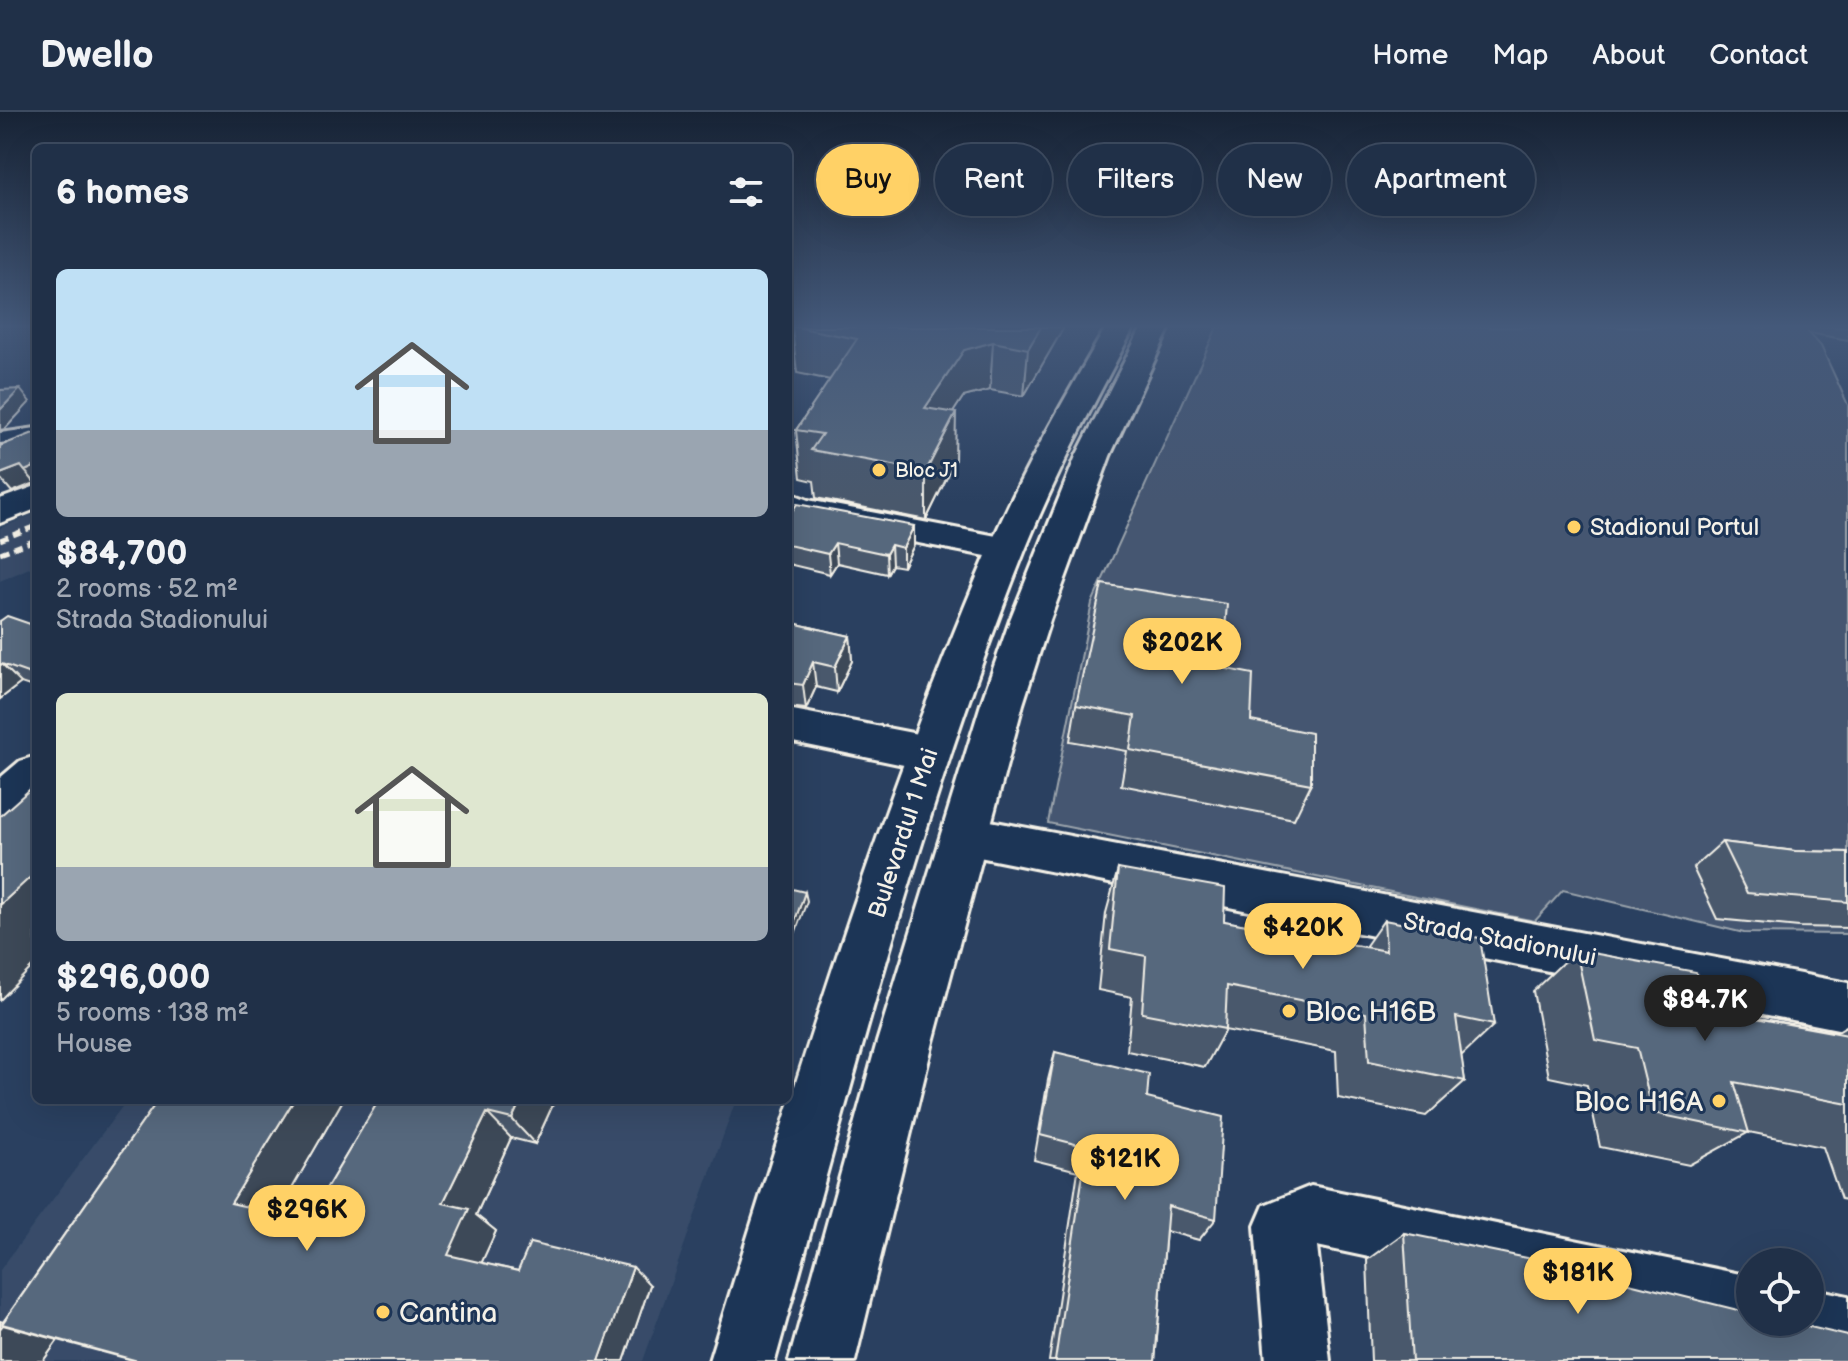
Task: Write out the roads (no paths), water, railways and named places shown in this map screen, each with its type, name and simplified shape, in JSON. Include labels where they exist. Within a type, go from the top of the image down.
[{"type":"main road","name":"Bulevardul 1 Mai","points":[[742,1361],[841,1027],[928,753],[1007,549],[1054,448],[1088,385]]},
{"type":"main road","points":[[822,1361],[905,1042],[1002,704],[1046,576],[1093,456],[1128,385]]},
{"type":"main road","points":[[0,805],[32,777]]},
{"type":"street","points":[[0,512],[32,498]]},
{"type":"street","points":[[792,505],[798,509],[1007,549]]},
{"type":"street","points":[[792,726],[928,753]]},
{"type":"street","name":"Strada Stadionului","points":[[964,835],[1848,1007]]},
{"type":"street","points":[[1298,1361],[1285,1226],[1311,1215],[1736,1304]]},
{"type":"street","points":[[1824,1322],[1848,1327]]},
{"type":"lane","points":[[0,438],[32,434]]},
{"type":"railway","points":[[0,540],[32,528]]},
{"type":"railway","points":[[0,553],[32,541]]},
{"type":"place","name":"Bloc J1","points":[[879,470]]},
{"type":"place","name":"Stadionul Portul","points":[[1574,527]]},
{"type":"place","name":"Bloc H16B","points":[[1289,1011]]},
{"type":"place","name":"Bloc H16A","points":[[1719,1101]]},
{"type":"place","name":"Cantina","points":[[383,1312]]}]
